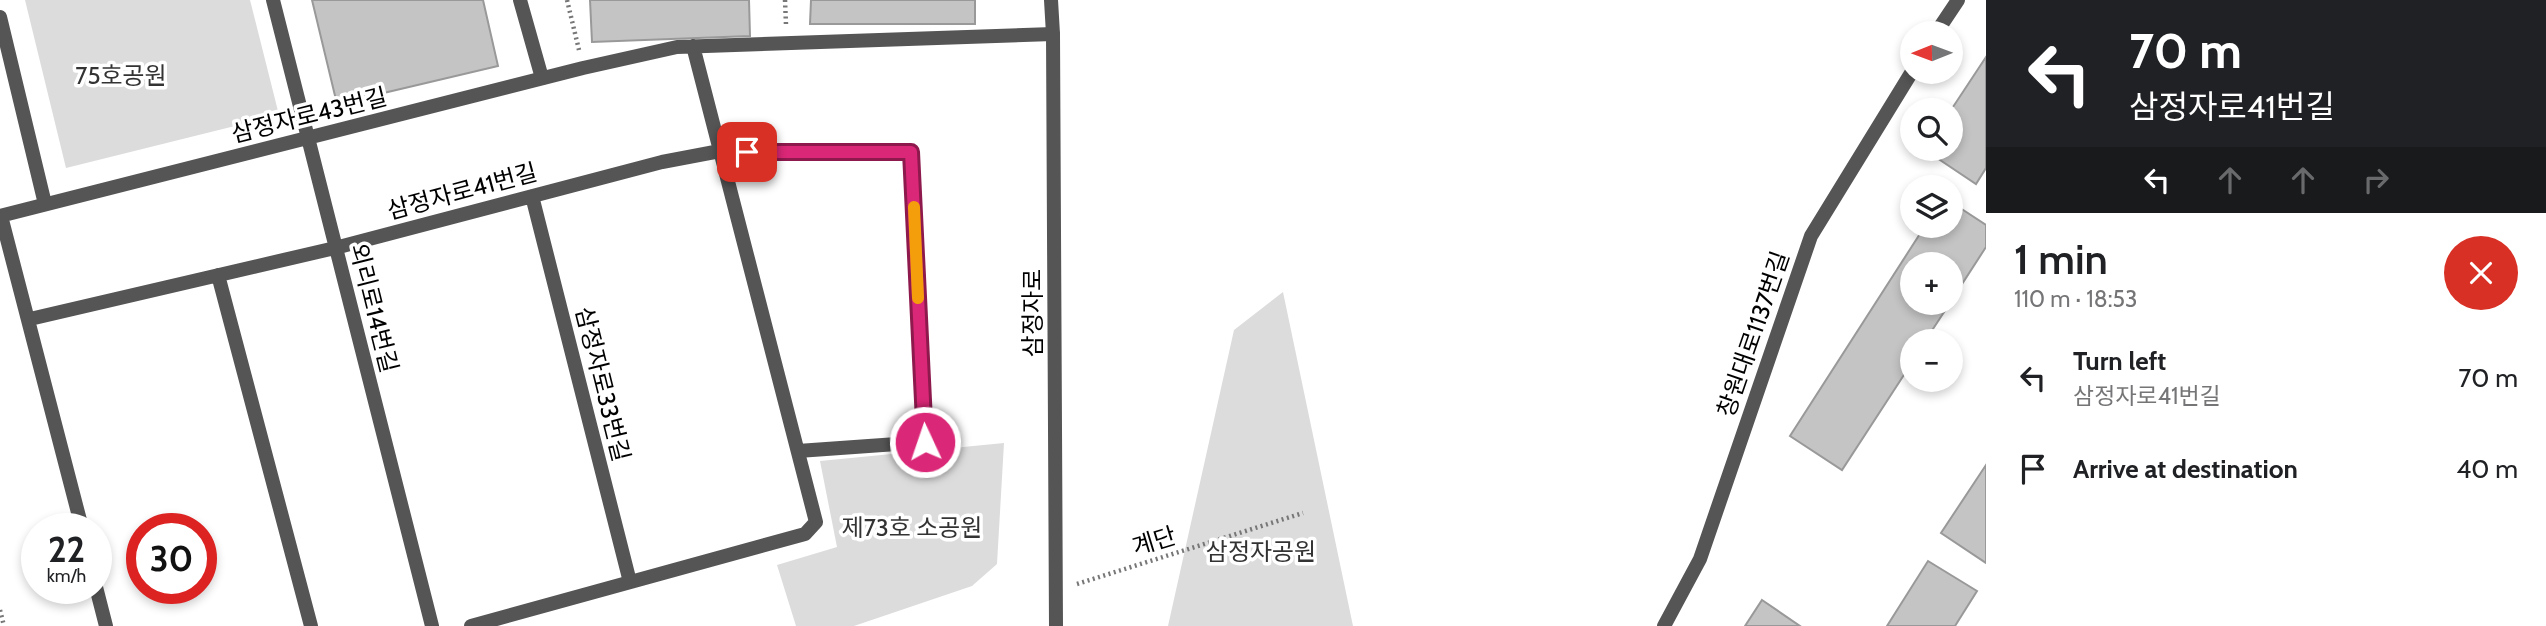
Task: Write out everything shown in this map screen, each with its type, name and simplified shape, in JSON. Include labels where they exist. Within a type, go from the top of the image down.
[{"type":"street","name":"외리로14번길","points":[[273,0],[432,626]]},
{"type":"street","points":[[520,0],[542,78]]},
{"type":"street","name":"삼정자로","points":[[1051,0],[1054,34],[1056,626]]},
{"type":"street","points":[[1944,21],[1958,0]]},
{"type":"street","points":[[0,17],[46,204]]},
{"type":"street","name":"삼정자로43번길","points":[[0,216],[542,78],[692,46],[1054,34]]},
{"type":"street","points":[[471,626],[805,534],[816,522],[692,46]]},
{"type":"street","name":"창원대로1137번길","points":[[1664,626],[1700,559],[1811,236],[1904,84]]},
{"type":"street","name":"삼정자로41번길","points":[[30,319],[335,248],[662,162],[720,152],[911,152],[925,442],[798,450]]},
{"type":"street","name":"삼정자로33번길","points":[[532,196],[630,582]]},
{"type":"street","points":[[0,216],[30,319],[78,513]]},
{"type":"street","points":[[218,275],[311,626]]},
{"type":"street","points":[[100,604],[106,626]]},
{"type":"path","points":[[567,0],[583,68]]},
{"type":"path","name":"계단","points":[[1056,590],[1303,513]]},
{"type":"path","points":[[0,610],[4,626]]},
{"type":"green space","name":"75호공원","points":[[25,0],[250,0],[279,115],[66,168]]},
{"type":"green space","name":"삼정자공원","points":[[1283,292],[1353,626],[1168,626],[1234,330]]},
{"type":"green space","name":"제73호 소공원","points":[[1004,443],[997,564],[972,586],[854,626],[796,626],[777,565],[837,547],[820,461]]},
{"type":"building","points":[[312,0],[483,0],[498,66],[337,104]]},
{"type":"building","points":[[590,0],[749,0],[750,36],[592,42]]},
{"type":"building","points":[[811,0],[975,0],[975,24],[810,24]]},
{"type":"building","points":[[1986,57],[1986,168],[1976,184],[1942,161],[1963,161],[1963,98],[1959,98]]},
{"type":"building","points":[[1963,210],[1986,225],[1986,247],[1963,282],[1963,252],[1908,252],[1917,238],[1963,238]]},
{"type":"building","points":[[1900,265],[1900,315],[1942,315],[1933,329],[1900,329],[1900,381],[1842,470],[1790,436]]},
{"type":"building","points":[[1986,465],[1986,563],[1941,533]]},
{"type":"building","points":[[1928,561],[1977,591],[1955,626],[1887,626]]},
{"type":"building","points":[[1762,600],[1800,626],[1745,626]]},
{"type":"slow traffic","points":[[914,207],[918,298]]},
{"type":"route","points":[[747,152],[911,152],[925,442]]}]
